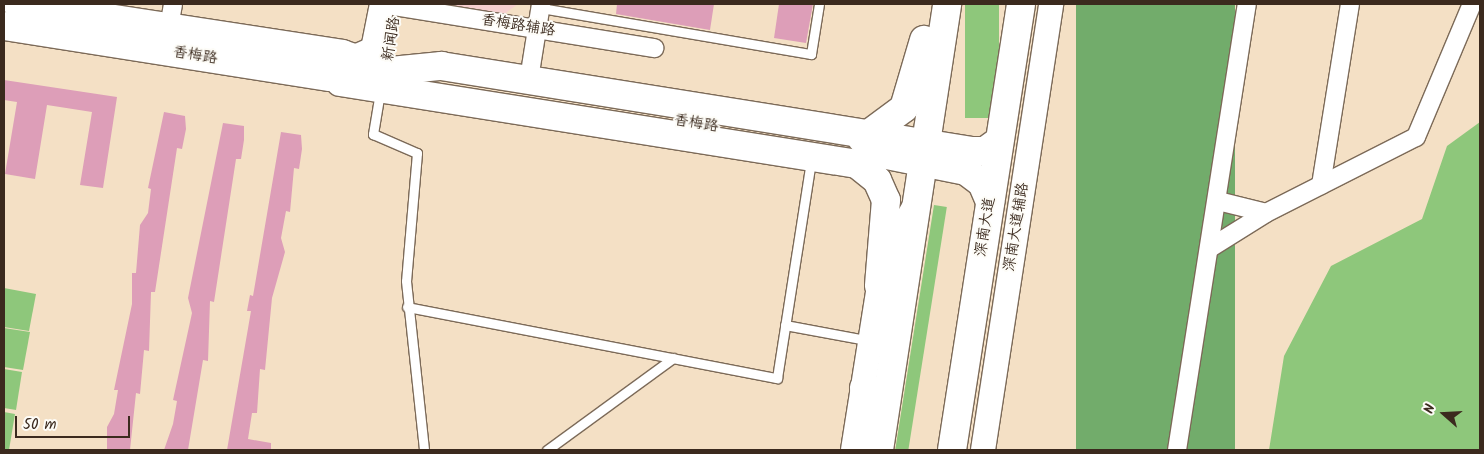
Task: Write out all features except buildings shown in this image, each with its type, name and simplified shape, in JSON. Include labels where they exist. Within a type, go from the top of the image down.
[{"type":"main road","name":"香梅路","points":[[17,4],[171,15],[355,57],[384,80]]},
{"type":"main road","name":"新闻路","points":[[355,57],[372,52],[388,4]]},
{"type":"main road","name":"新闻路","points":[[384,80],[388,4]]},
{"type":"main road","points":[[848,147],[872,134],[911,97],[931,4]]},
{"type":"main road","points":[[879,450],[947,4]]},
{"type":"main road","name":"深南大道","points":[[952,450],[1021,4]]},
{"type":"main road","name":"深南大道辅路","points":[[982,450],[1051,4]]},
{"type":"main road","name":"香梅路","points":[[4,26],[330,77],[430,82],[848,147],[925,153],[979,152],[999,140]]},
{"type":"main road","name":"新闻路","points":[[376,39],[377,55],[384,80]]},
{"type":"main road","name":"香梅路","points":[[384,80],[441,66],[872,134],[925,153],[976,177],[990,202]]},
{"type":"main road","points":[[384,80],[857,164],[883,190],[888,212],[871,341],[853,450]]},
{"type":"main road","points":[[879,286],[901,226],[917,201]]},
{"type":"main road","points":[[864,388],[871,450]]},
{"type":"street","name":"香梅路辅路","points":[[388,4],[654,48]]},
{"type":"street","points":[[1177,450],[1218,201],[1247,4]]},
{"type":"street","points":[[1321,185],[1350,4]]},
{"type":"street","points":[[1210,248],[1266,213],[1416,136],[1472,4]]},
{"type":"street","points":[[529,79],[541,6]]},
{"type":"street","points":[[1218,201],[1266,213]]},
{"type":"lane","points":[[541,6],[811,54],[819,4]]},
{"type":"lane","points":[[384,80],[373,134],[417,153],[406,258],[407,307],[424,450]]},
{"type":"lane","points":[[407,307],[777,378],[812,156]]},
{"type":"lane","points":[[785,326],[871,341]]},
{"type":"lane","points":[[547,450],[673,358]]},
{"type":"shaded area","points":[[432,4],[518,4],[503,15]]},
{"type":"green space","points":[[965,4],[999,4],[999,118],[965,118]]},
{"type":"green space","points":[[1076,4],[1235,4],[1235,450],[1076,450]]},
{"type":"green space","points":[[1480,122],[1480,450],[1269,450],[1284,356],[1331,266],[1422,219],[1447,146]]},
{"type":"green space","points":[[934,205],[947,207],[908,450],[895,450]]},
{"type":"green space","points":[[4,288],[36,294],[29,331],[4,327]]},
{"type":"green space","points":[[4,328],[30,332],[23,370],[4,367]]},
{"type":"green space","points":[[4,369],[22,372],[16,410],[4,408]]},
{"type":"green space","points":[[4,412],[15,414],[9,450],[4,450]]}]
